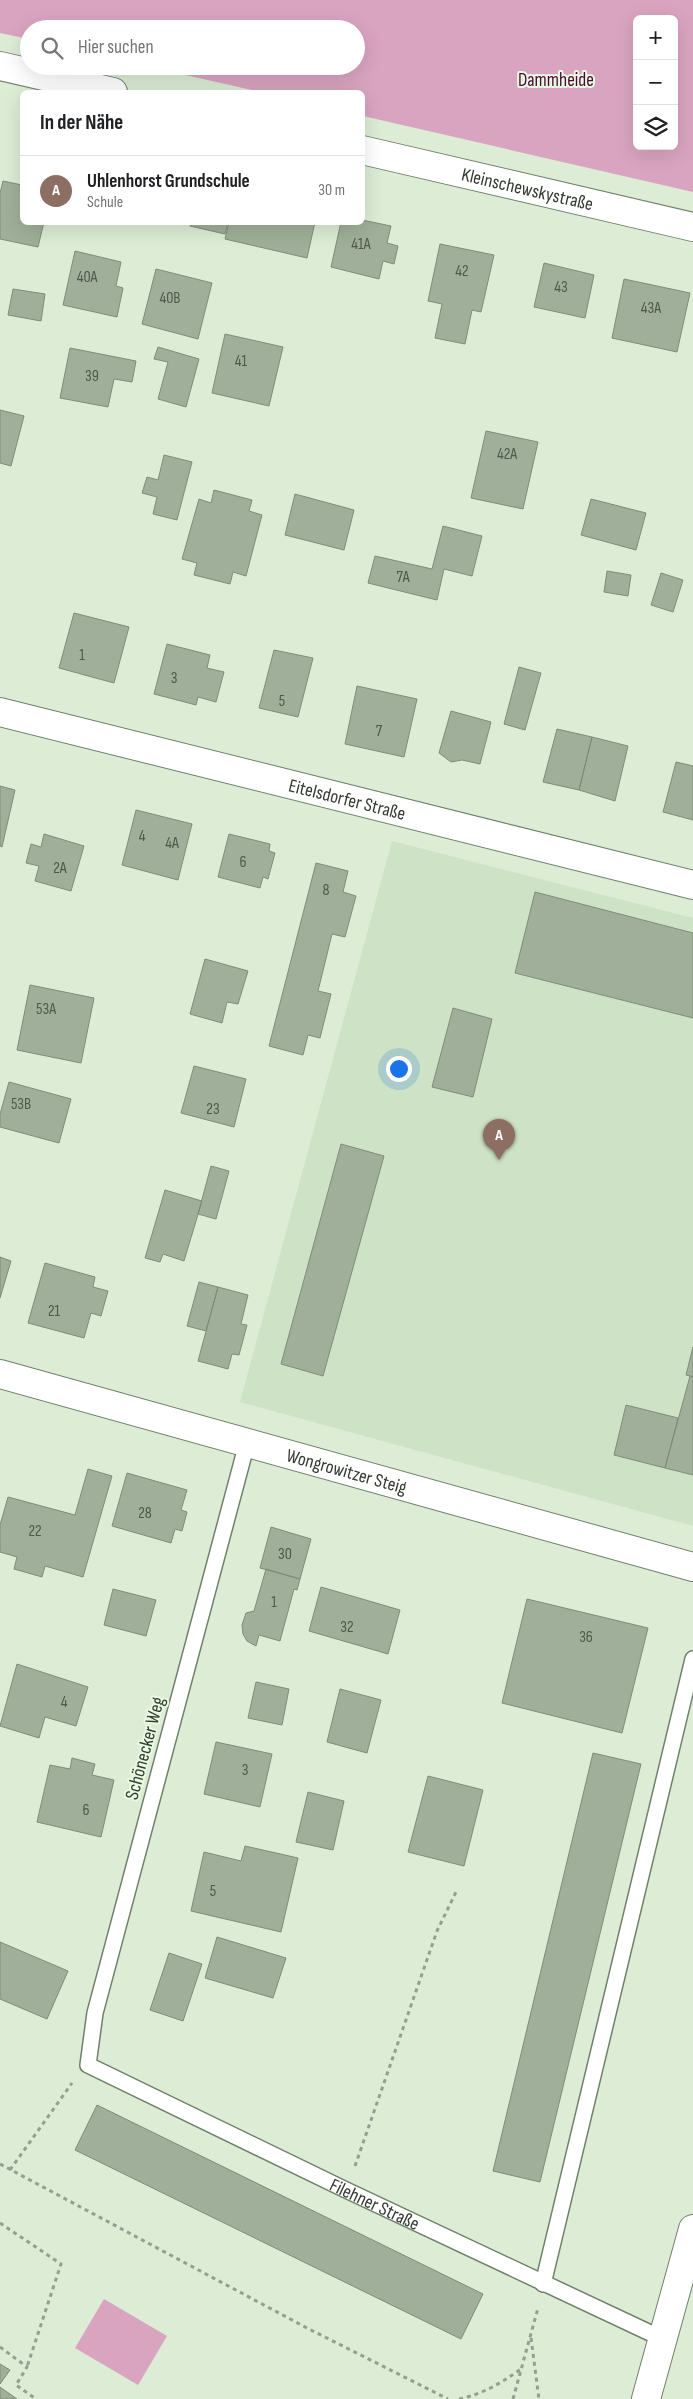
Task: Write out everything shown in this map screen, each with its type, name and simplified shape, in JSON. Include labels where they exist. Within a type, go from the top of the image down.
[{"type":"street","points":[[0,66],[20,71]]},
{"type":"street","points":[[39,75],[104,90]]},
{"type":"street","name":"Kleinschewskystraße","points":[[365,151],[693,227]]},
{"type":"street","name":"Eitelsdorfer Straße","points":[[0,712],[693,885]]},
{"type":"street","name":"Wongrowitzer Steig","points":[[0,1374],[693,1567]]},
{"type":"street","points":[[646,2399],[693,2229]]},
{"type":"lane","name":"Schönecker Weg","points":[[88,2065],[94,2013],[247,1443]]},
{"type":"lane","points":[[543,2284],[693,1659]]},
{"type":"lane","name":"Filehner Straße","points":[[88,2065],[543,2284],[663,2339]]},
{"type":"path","points":[[346,2190],[410,2004],[437,1931],[456,1892]]},
{"type":"path","points":[[10,2170],[76,2078],[88,2065]]},
{"type":"path","points":[[0,2164],[307,2328],[448,2399]]},
{"type":"path","points":[[0,2224],[61,2264],[27,2366],[16,2385],[36,2399]]},
{"type":"path","points":[[513,2399],[543,2284]]},
{"type":"path","points":[[531,2335],[539,2399]]},
{"type":"path","points":[[0,2347],[27,2366]]},
{"type":"path","points":[[459,2399],[475,2396],[499,2384],[521,2369]]},
{"type":"shaded area","points":[[392,841],[693,918],[693,1526],[240,1402]]},
{"type":"green space","name":"Dammheide","points":[[0,0],[693,0],[693,192],[365,116],[365,90],[251,90],[185,75],[365,75],[365,20],[20,20],[20,37],[0,33]]},
{"type":"green space","points":[[104,2299],[167,2336],[138,2385],[75,2348]]},
{"type":"building","points":[[3,181],[20,185],[20,225],[43,225],[38,247],[0,239],[0,193]]},
{"type":"building","points":[[365,221],[391,226],[387,243],[398,246],[394,264],[383,261],[379,279],[331,267],[340,225],[365,225]]},
{"type":"building","points":[[190,225],[227,225],[225,234]]},
{"type":"building","points":[[228,225],[314,225],[307,258],[225,239]]},
{"type":"building","points":[[440,244],[494,255],[481,312],[472,310],[465,344],[435,338],[442,304],[428,301]]},
{"type":"building","points":[[75,251],[121,262],[116,286],[123,288],[117,317],[63,305]]},
{"type":"building","points":[[544,263],[594,275],[585,318],[534,307]]},
{"type":"building","points":[[156,269],[212,283],[198,339],[142,324]]},
{"type":"building","points":[[624,279],[690,293],[677,352],[612,338]]},
{"type":"building","points":[[13,289],[45,294],[41,321],[8,315]]},
{"type":"building","points":[[225,334],[283,347],[269,406],[212,393]]},
{"type":"building","points":[[158,347],[199,359],[186,407],[158,399],[168,362],[154,359]]},
{"type":"building","points":[[70,348],[136,361],[132,382],[114,379],[108,407],[60,398]]},
{"type":"building","points":[[0,410],[24,416],[11,466],[0,463]]},
{"type":"building","points":[[486,431],[538,442],[523,509],[471,498]]},
{"type":"building","points":[[164,455],[192,462],[177,520],[153,514],[157,497],[142,493],[147,477],[158,480]]},
{"type":"building","points":[[214,490],[252,500],[249,511],[262,515],[246,576],[233,572],[230,584],[194,575],[197,563],[182,559],[199,499],[211,503]]},
{"type":"building","points":[[295,494],[354,510],[344,550],[285,535]]},
{"type":"building","points":[[591,499],[646,513],[636,550],[581,535]]},
{"type":"building","points":[[443,526],[482,536],[472,576],[444,569],[437,600],[368,583],[375,556],[432,569]]},
{"type":"building","points":[[607,571],[631,575],[628,596],[604,592]]},
{"type":"building","points":[[661,573],[683,580],[673,612],[651,605]]},
{"type":"building","points":[[74,613],[129,627],[114,683],[59,668]]},
{"type":"building","points":[[167,644],[210,655],[207,668],[224,672],[216,702],[198,697],[196,705],[154,694]]},
{"type":"building","points":[[274,650],[313,658],[298,717],[259,708]]},
{"type":"building","points":[[519,667],[541,673],[525,730],[504,724]]},
{"type":"building","points":[[357,686],[417,699],[404,757],[345,744]]},
{"type":"building","points":[[451,711],[491,722],[480,764],[462,760],[451,762],[439,753]]},
{"type":"building","points":[[557,729],[592,737],[579,790],[543,782]]},
{"type":"building","points":[[592,737],[628,746],[615,801],[579,790]]},
{"type":"building","points":[[676,762],[693,766],[693,820],[663,812]]},
{"type":"building","points":[[0,786],[15,790],[2,847],[0,846]]},
{"type":"building","points":[[136,810],[192,824],[178,880],[122,865]]},
{"type":"building","points":[[44,834],[84,846],[71,891],[35,881],[39,866],[26,863],[31,844],[41,847]]},
{"type":"building","points":[[229,834],[270,844],[269,851],[275,853],[268,879],[263,877],[260,888],[218,877]]},
{"type":"building","points":[[316,863],[348,871],[343,892],[356,896],[345,937],[332,934],[318,991],[331,994],[320,1038],[308,1035],[303,1055],[269,1046]]},
{"type":"building","points":[[535,892],[693,933],[693,1018],[515,973]]},
{"type":"building","points":[[205,959],[248,971],[238,1004],[227,1002],[222,1023],[190,1014]]},
{"type":"building","points":[[30,985],[94,998],[81,1063],[17,1050]]},
{"type":"building","points":[[453,1008],[492,1019],[473,1097],[432,1087]]},
{"type":"building","points":[[194,1066],[246,1079],[234,1127],[181,1113]]},
{"type":"building","points":[[9,1082],[71,1099],[59,1143],[0,1127],[0,1114]]},
{"type":"building","points":[[341,1144],[384,1156],[323,1376],[281,1364]]},
{"type":"building","points":[[211,1166],[229,1171],[216,1219],[198,1214]]},
{"type":"building","points":[[165,1190],[202,1201],[184,1261],[163,1254],[160,1262],[145,1258]]},
{"type":"building","points":[[0,1257],[11,1261],[0,1298]]},
{"type":"building","points":[[45,1263],[95,1277],[93,1287],[108,1291],[101,1316],[91,1313],[84,1338],[28,1323]]},
{"type":"building","points":[[199,1282],[218,1287],[206,1331],[187,1326]]},
{"type":"building","points":[[218,1287],[248,1295],[241,1324],[247,1325],[239,1355],[232,1354],[228,1369],[198,1361]]},
{"type":"building","points":[[693,1347],[693,1377],[686,1375]]},
{"type":"building","points":[[690,1376],[693,1377],[693,1475],[665,1468]]},
{"type":"building","points":[[626,1405],[678,1418],[665,1468],[614,1455]]},
{"type":"building","points":[[88,1469],[112,1476],[83,1577],[45,1566],[42,1577],[14,1569],[17,1557],[0,1552],[0,1525],[8,1497],[75,1515]]},
{"type":"building","points":[[127,1473],[187,1490],[181,1510],[187,1512],[182,1531],[175,1529],[171,1543],[112,1526]]},
{"type":"building","points":[[271,1527],[311,1539],[300,1579],[260,1568]]},
{"type":"building","points":[[266,1569],[300,1579],[297,1590],[294,1589],[280,1641],[259,1635],[256,1646],[247,1641],[243,1634],[242,1625],[246,1613],[254,1611]]},
{"type":"building","points":[[321,1587],[400,1610],[388,1654],[309,1631]]},
{"type":"building","points":[[113,1589],[156,1600],[146,1636],[104,1625]]},
{"type":"building","points":[[527,1599],[648,1628],[622,1733],[502,1703]]},
{"type":"building","points":[[17,1664],[88,1687],[76,1726],[45,1717],[39,1738],[0,1726]]},
{"type":"building","points":[[256,1682],[289,1689],[282,1725],[248,1718]]},
{"type":"building","points":[[340,1689],[381,1700],[367,1753],[327,1742]]},
{"type":"building","points":[[216,1742],[272,1754],[260,1807],[204,1794]]},
{"type":"building","points":[[593,1753],[641,1764],[540,2182],[493,2171]]},
{"type":"building","points":[[72,1758],[95,1764],[92,1775],[114,1780],[101,1837],[37,1822],[50,1765],[70,1769]]},
{"type":"building","points":[[428,1776],[483,1790],[464,1866],[408,1852]]},
{"type":"building","points":[[308,1792],[344,1801],[333,1850],[296,1842]]},
{"type":"building","points":[[245,1846],[298,1858],[281,1932],[191,1911],[204,1852],[241,1861]]},
{"type":"building","points":[[217,1937],[286,1958],[273,1998],[205,1978]]},
{"type":"building","points":[[0,1942],[68,1971],[47,2019],[0,1999]]},
{"type":"building","points":[[169,1953],[202,1964],[183,2021],[150,2010]]},
{"type":"building","points":[[97,2105],[483,2294],[461,2339],[75,2150]]},
{"type":"building","points":[[0,2364],[10,2370],[0,2384]]},
{"type":"building","points":[[0,2387],[17,2399],[0,2399]]},
{"type":"place","name":"Uhlenhorst Grundschule","points":[[499,1160]]}]
